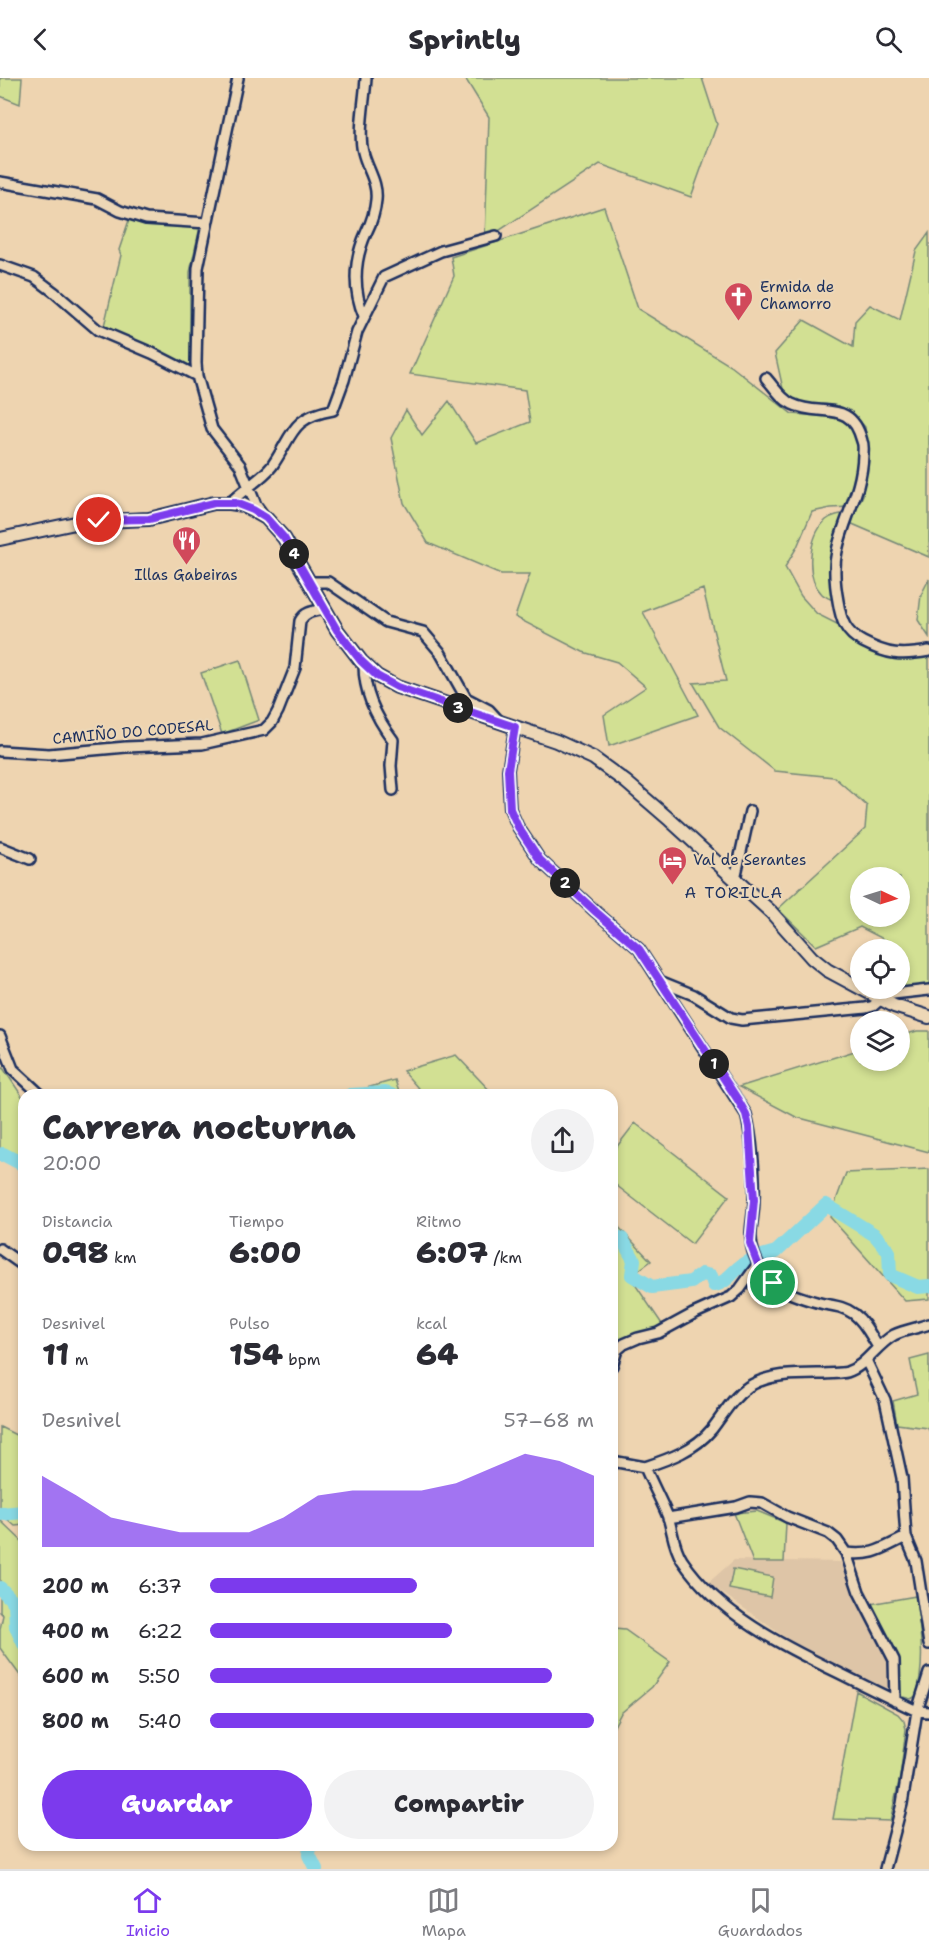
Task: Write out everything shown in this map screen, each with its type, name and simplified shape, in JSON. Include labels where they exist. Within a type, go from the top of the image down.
[{"type":"main road","points":[[0,539],[80,522],[149,519],[214,503],[245,506],[266,518],[284,538],[337,630],[364,665],[377,676],[397,687],[556,741],[593,758],[626,782],[670,820],[771,912],[820,964],[850,983]]},
{"type":"main road","points":[[882,999],[902,1009],[929,1017]]},
{"type":"street","points":[[238,78],[198,268],[197,376],[212,429],[238,462],[250,485],[256,505],[266,518]]},
{"type":"street","points":[[364,316],[358,301],[355,273],[360,250],[371,224],[376,199],[375,182],[362,151],[361,130],[366,78]]},
{"type":"street","points":[[0,182],[97,199],[120,211],[146,219],[207,223]]},
{"type":"street","points":[[230,503],[271,468],[290,432],[298,423],[311,416],[333,410],[350,362],[357,332],[384,277],[441,251],[496,236]]},
{"type":"street","points":[[0,266],[34,277],[98,330],[152,353],[197,376]]},
{"type":"street","points":[[766,378],[789,403],[802,408],[836,411],[844,414],[855,424],[863,442],[858,490],[836,553],[835,581],[839,609],[844,623],[852,636],[877,649],[907,655],[929,651]]},
{"type":"street","points":[[245,506],[251,500],[250,485]]},
{"type":"street","points":[[311,582],[328,582],[386,622],[423,632],[440,652],[466,698],[489,710],[501,722]]},
{"type":"street","name":"CAMIÑO DO CODESAL","points":[[0,751],[49,754],[126,747],[202,744],[264,730],[278,711],[295,668],[300,621],[308,613],[325,609]]},
{"type":"street","points":[[364,665],[364,675],[376,712],[381,724],[393,740],[391,766],[393,789]]},
{"type":"street","points":[[515,727],[508,781],[510,809],[518,827],[540,860],[639,949],[746,1114],[754,1200],[750,1243],[758,1264],[782,1291],[841,1307],[855,1315],[862,1321],[878,1347]]},
{"type":"street","points":[[735,879],[750,810]]},
{"type":"street","points":[[0,847],[30,859]]},
{"type":"street","points":[[662,982],[694,995],[731,1018],[742,1020],[866,1008],[873,1006],[877,999]]},
{"type":"street","points":[[910,993],[929,990]]},
{"type":"street","points":[[0,1036],[13,1069],[35,1089]]},
{"type":"street","points":[[0,1249],[18,1262]]},
{"type":"street","points":[[618,1349],[624,1344],[658,1333],[731,1297],[740,1289],[758,1264]]},
{"type":"street","points":[[618,1462],[645,1467],[667,1460],[687,1450],[700,1440],[710,1431],[739,1394],[750,1386],[787,1375],[844,1373],[866,1360],[894,1335],[929,1324]]},
{"type":"street","points":[[866,1360],[885,1400],[902,1478],[906,1537],[916,1561],[929,1644]]},
{"type":"street","points":[[645,1467],[668,1518],[672,1539],[680,1557],[693,1575],[719,1600],[766,1634],[814,1661],[917,1711],[929,1712]]},
{"type":"street","points":[[668,1518],[736,1507],[750,1502],[762,1503],[787,1517],[828,1533],[837,1540],[846,1553],[859,1592],[894,1660],[895,1701]]},
{"type":"street","points":[[846,1553],[863,1555],[872,1553],[906,1537]]},
{"type":"street","points":[[885,1869],[902,1804],[917,1711],[929,1673]]},
{"type":"shaded area","points":[[734,1560],[845,1562],[890,1660],[892,1692],[792,1642],[708,1583]]},
{"type":"green space","points":[[0,78],[22,78],[20,104],[0,96]]},
{"type":"green space","points":[[465,78],[702,78],[717,124],[691,197],[600,164],[485,240],[489,117]]},
{"type":"green space","points":[[604,207],[638,309],[731,366],[792,414],[833,417],[850,424],[859,447],[857,479],[848,507],[812,512],[797,547],[785,567],[801,596],[817,614],[841,626],[878,653],[903,659],[929,657],[929,987],[910,989],[910,939],[883,939],[860,927],[816,946],[778,909],[865,829],[867,806],[834,777],[775,771],[719,727],[693,683],[726,681],[703,589],[643,612],[698,715],[609,746],[604,715],[646,687],[617,662],[583,652],[515,617],[530,574],[501,574],[428,543],[404,503],[391,438],[406,410],[422,435],[449,401],[476,443],[530,422],[525,390],[410,374],[454,276],[451,257]]},
{"type":"green space","points":[[129,220],[200,227],[190,272],[190,366],[104,326],[121,255],[119,250]]},
{"type":"green space","points":[[929,233],[929,557],[850,523],[863,495],[867,443],[865,427],[852,412],[838,406],[813,406],[792,399],[783,389],[775,353],[804,320],[853,347],[855,321],[870,305],[900,320],[916,251]]},
{"type":"green space","points":[[848,513],[838,536],[835,601],[823,595],[813,578],[812,546],[815,536],[826,520]]},
{"type":"green space","points":[[929,579],[929,637],[918,620],[921,595]]},
{"type":"green space","points":[[240,660],[259,720],[222,734],[201,673]]},
{"type":"green space","points":[[929,1031],[929,1152],[796,1117],[739,1087],[850,1052],[850,1071],[910,1071],[910,1033]]},
{"type":"green space","points":[[456,1055],[488,1089],[419,1089],[403,1071]]},
{"type":"green space","points":[[3,1068],[18,1090],[18,1155],[0,1151],[0,1069]]},
{"type":"green space","points":[[395,1080],[398,1089],[363,1089]]},
{"type":"green space","points":[[635,1123],[729,1196],[692,1244],[618,1187],[618,1145]]},
{"type":"green space","points":[[929,1169],[929,1299],[905,1301],[830,1217],[846,1173]]},
{"type":"green space","points":[[618,1226],[651,1261],[630,1277],[664,1327],[618,1352]]},
{"type":"green space","points":[[929,1355],[929,1431],[928,1428],[897,1424],[893,1401],[917,1394],[910,1360]]},
{"type":"green space","points":[[0,1427],[18,1436],[18,1526],[15,1526],[0,1513]]},
{"type":"green space","points":[[757,1511],[786,1523],[784,1562],[753,1562],[734,1513]]},
{"type":"green space","points":[[0,1520],[18,1537],[18,1673],[0,1648],[3,1615],[0,1612]]},
{"type":"green space","points":[[733,1569],[773,1577],[770,1597],[729,1589]]},
{"type":"green space","points":[[916,1596],[921,1670],[916,1696],[911,1699],[899,1696],[896,1660],[870,1604]]},
{"type":"green space","points":[[618,1629],[625,1630],[670,1662],[652,1687],[621,1713],[618,1719]]},
{"type":"green space","points":[[856,1691],[898,1714],[904,1721],[906,1729],[900,1777],[890,1821],[833,1819]]},
{"type":"waterway","points":[[0,1155],[3,1154],[18,1162]]},
{"type":"waterway","points":[[762,1256],[776,1252],[826,1205],[875,1235],[889,1252],[890,1275],[918,1287],[929,1286]]},
{"type":"waterway","points":[[618,1237],[622,1239],[634,1260],[632,1275],[652,1287],[691,1282],[702,1274],[711,1276],[714,1285],[719,1284],[749,1261]]},
{"type":"waterway","points":[[0,1514],[18,1512]]},
{"type":"waterway","points":[[0,1588],[15,1603],[18,1631]]},
{"type":"waterway","points":[[309,1851],[316,1869]]},
{"type":"place","name":"Ermida de Chamorro","points":[[739,322]]},
{"type":"place","name":"Illas Gabeiras","points":[[186,566]]},
{"type":"place","name":"Val de Serantes","points":[[672,886]]},
{"type":"district","name":"A TORILLA","points":[[734,892]]},
{"type":"route","points":[[99,520],[149,519],[214,503],[243,505],[274,525],[299,561],[337,630],[361,661],[377,676],[397,687],[515,727],[508,770],[510,809],[518,827],[540,860],[639,949],[746,1114],[754,1200],[750,1243],[761,1270],[773,1283]]}]
